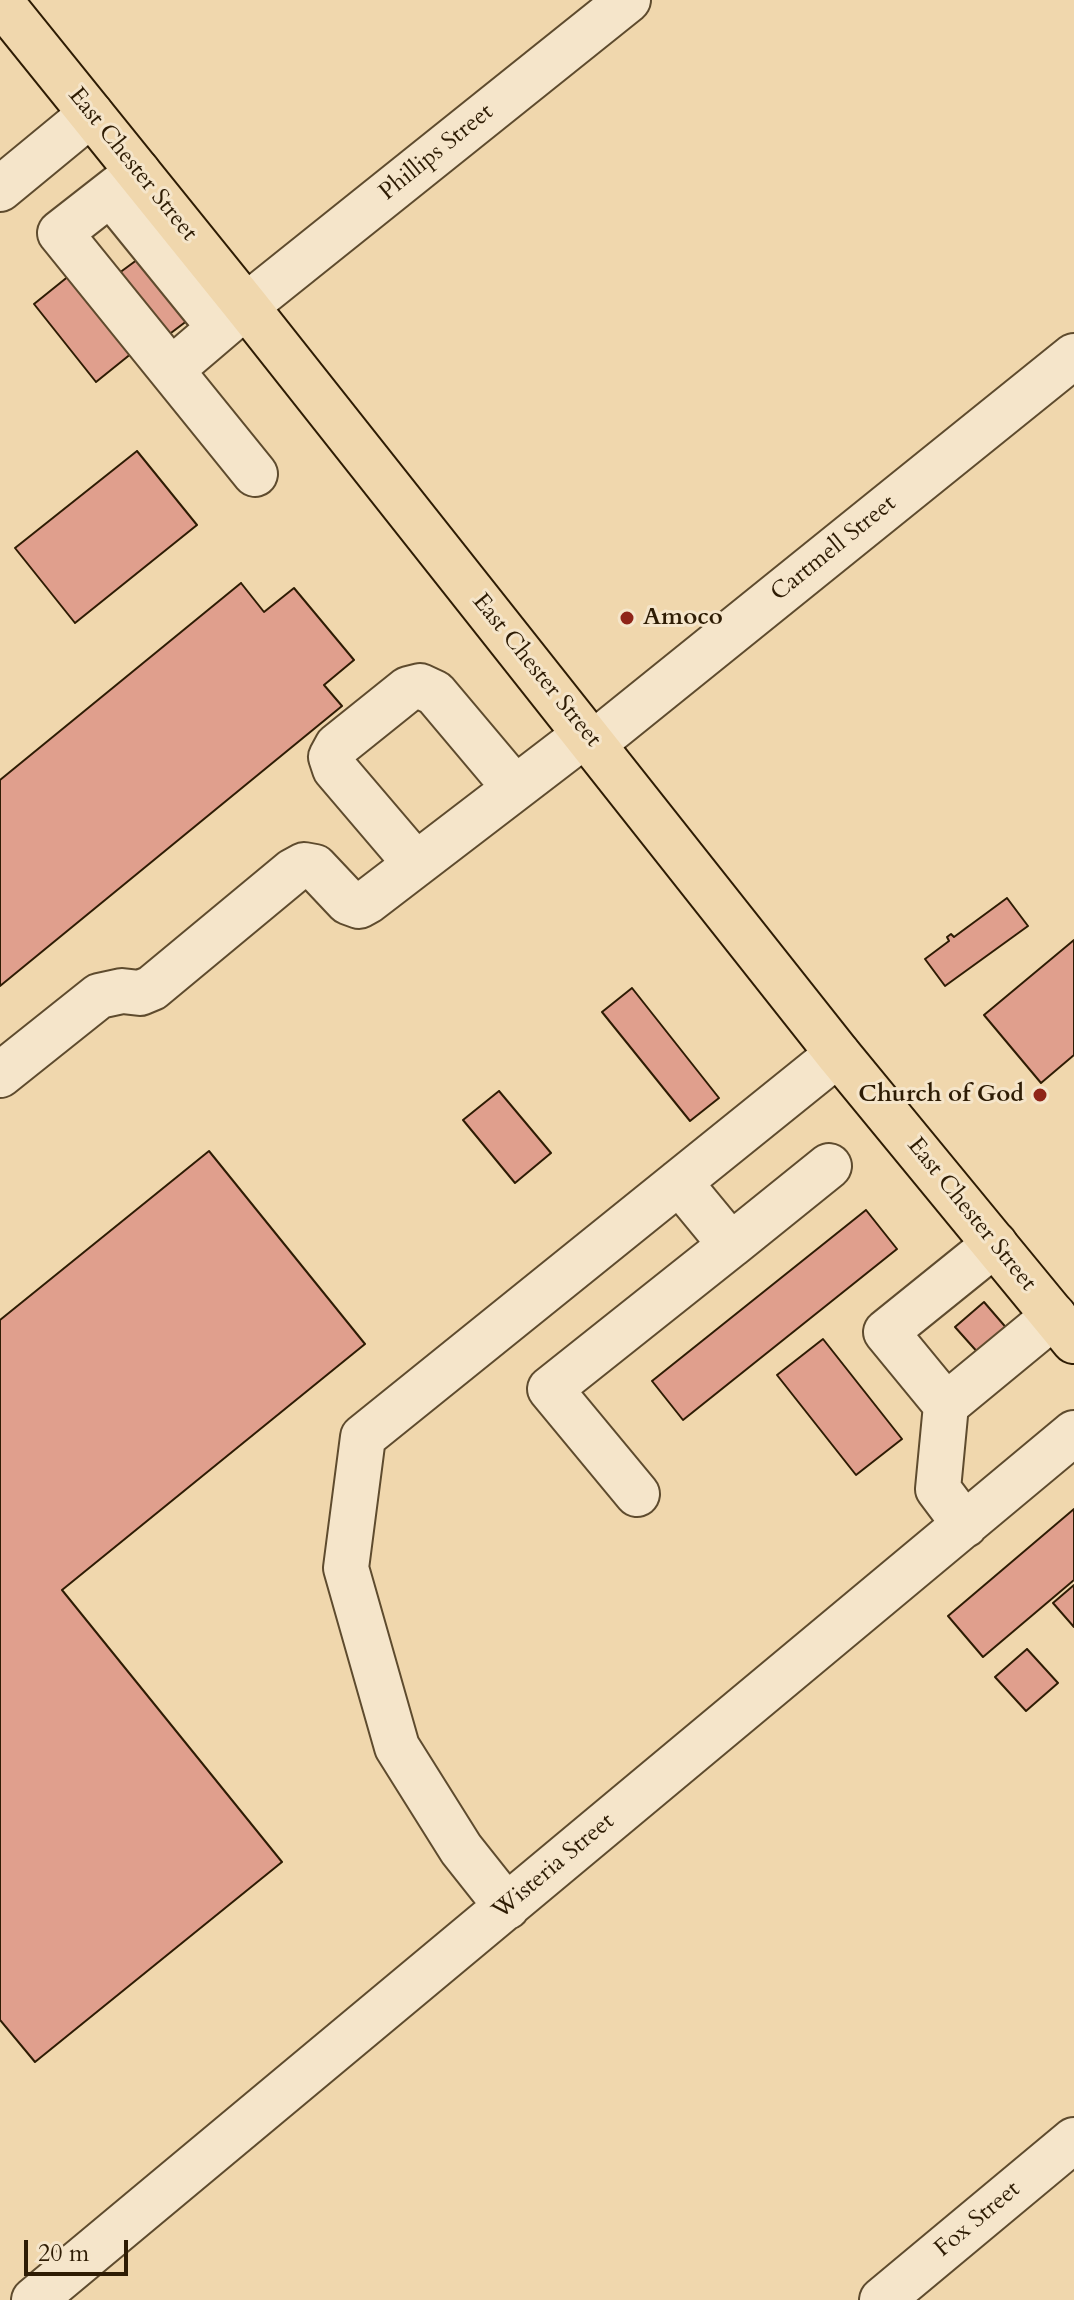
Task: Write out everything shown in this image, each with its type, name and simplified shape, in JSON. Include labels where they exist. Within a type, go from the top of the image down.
[{"type":"main road","name":"East Chester Street","points":[[0,1],[91,114],[124,183],[233,317],[590,738],[838,1054],[1064,1329]]},
{"type":"street","name":"Phillips Street","points":[[171,370],[628,0]]},
{"type":"street","points":[[0,189],[91,114]]},
{"type":"street","points":[[124,183],[60,233],[255,474]]},
{"type":"street","name":"Cartmell Street","points":[[0,1075],[99,996],[122,991],[140,993],[152,988],[304,865],[315,867],[348,902],[359,906],[515,788],[590,738],[1074,356]]},
{"type":"street","points":[[416,864],[335,769],[331,757],[337,746],[408,689],[420,686],[435,693],[515,788]]},
{"type":"street","points":[[507,1907],[461,1849],[397,1747],[346,1568],[363,1437],[838,1054]]},
{"type":"street","points":[[637,1494],[550,1389],[829,1166]]},
{"type":"street","points":[[679,1182],[731,1245]]},
{"type":"street","points":[[965,1525],[938,1489],[946,1405],[886,1332],[995,1244]]},
{"type":"street","points":[[946,1405],[1064,1329]]},
{"type":"street","name":"Wisteria Street","points":[[34,2300],[1074,1433]]},
{"type":"street","name":"Fox Street","points":[[882,2300],[1074,2140]]},
{"type":"building","points":[[145,254],[192,317],[163,339],[115,276]]},
{"type":"building","points":[[70,275],[132,353],[96,382],[34,304]]},
{"type":"building","points":[[137,451],[197,525],[75,623],[15,548]]},
{"type":"building","points":[[241,583],[264,612],[294,588],[354,660],[324,685],[342,706],[0,986],[0,780]]},
{"type":"building","points":[[1007,898],[1028,926],[945,986],[925,959],[949,941],[947,937],[951,934],[954,937]]},
{"type":"building","points":[[1074,940],[1074,1055],[1041,1083],[984,1015]]},
{"type":"building","points":[[632,988],[719,1098],[690,1121],[602,1012]]},
{"type":"building","points":[[499,1091],[551,1153],[515,1183],[463,1120]]},
{"type":"building","points":[[209,1151],[365,1344],[62,1590],[282,1862],[35,2062],[0,2020],[0,1320]]},
{"type":"building","points":[[866,1210],[897,1249],[683,1420],[652,1381]]},
{"type":"building","points":[[984,1302],[1009,1331],[980,1355],[955,1327]]},
{"type":"building","points":[[823,1339],[902,1439],[856,1475],[777,1375]]},
{"type":"building","points":[[1074,1509],[1074,1580],[983,1657],[948,1616]]},
{"type":"building","points":[[1074,1585],[1074,1627],[1053,1603]]},
{"type":"building","points":[[1027,1649],[1058,1683],[1026,1711],[995,1677]]},
{"type":"place","name":"Amoco","points":[[627,618]]},
{"type":"place","name":"Church of God","points":[[1040,1095]]}]
